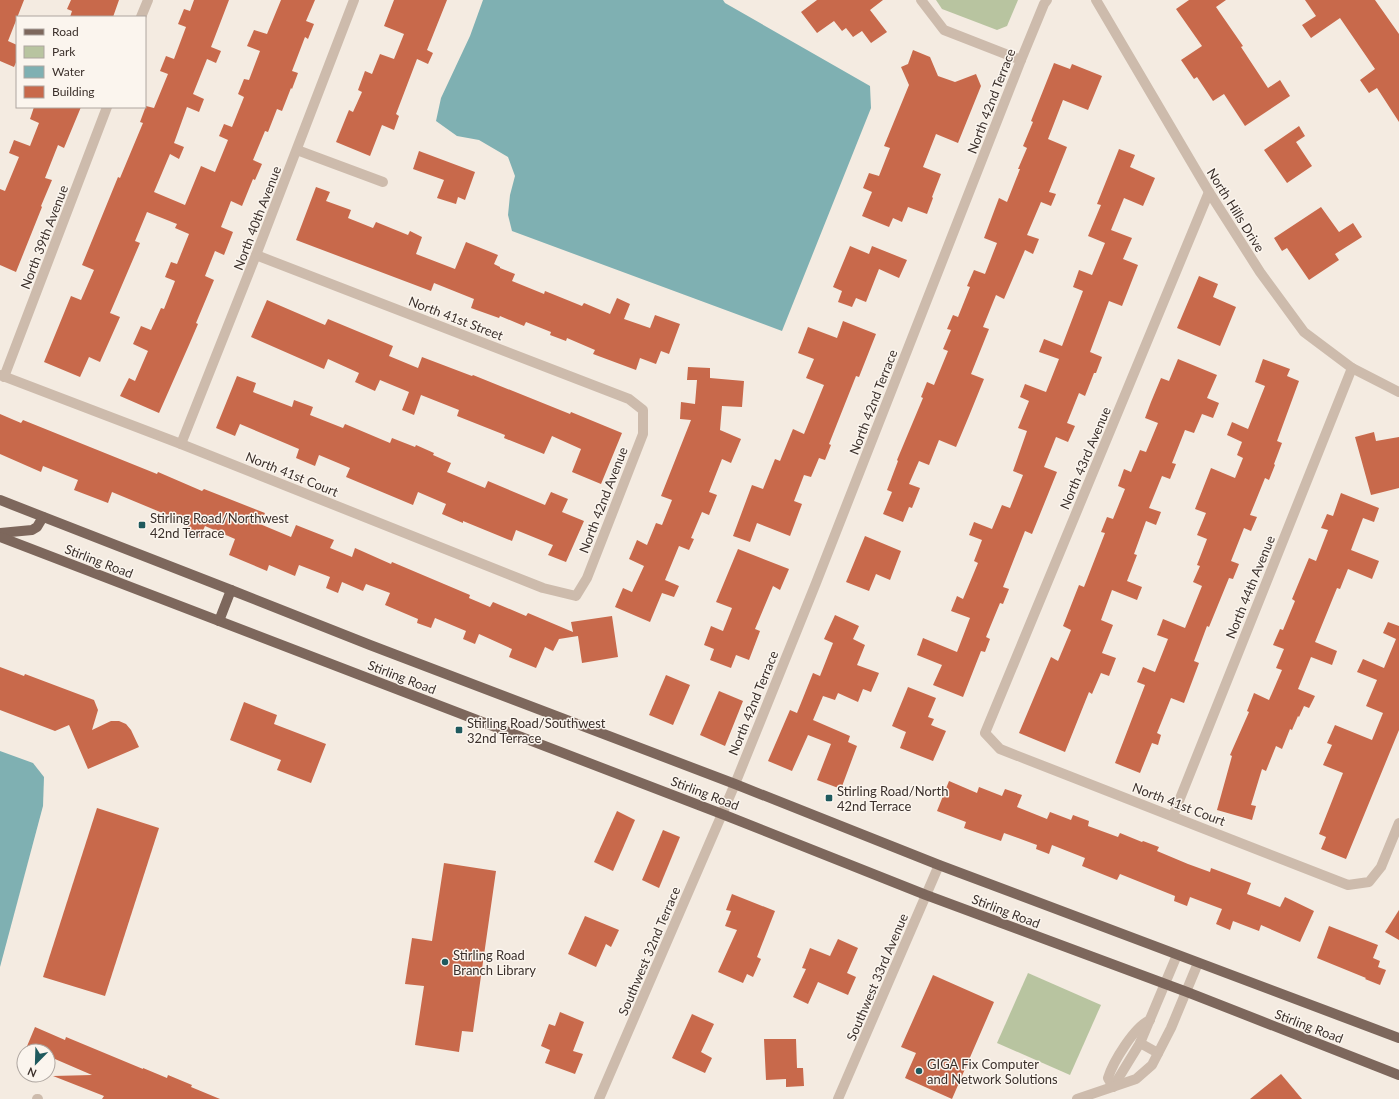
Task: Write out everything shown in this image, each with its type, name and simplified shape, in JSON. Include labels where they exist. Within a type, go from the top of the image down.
[{"type":"main road","name":"Stirling Road","points":[[0,500],[377,648],[734,784],[939,865],[1399,1038]]},
{"type":"main road","points":[[0,533],[32,530],[37,527],[43,517]]},
{"type":"main road","name":"Stirling Road","points":[[0,537],[722,814],[926,895],[1166,984],[1399,1075]]},
{"type":"main road","points":[[219,621],[231,590]]},
{"type":"street","points":[[142,16],[148,0]]},
{"type":"street","name":"North 40th Avenue","points":[[181,444],[297,150],[354,0]]},
{"type":"street","points":[[921,0],[944,30],[1022,60]]},
{"type":"street","name":"North 42nd Terrace","points":[[722,814],[816,583],[1046,0]]},
{"type":"street","name":"North Hills Drive","points":[[1096,0],[1209,192],[1260,272],[1304,332],[1352,368],[1399,392]]},
{"type":"street","name":"North 39th Avenue","points":[[2,376],[107,108]]},
{"type":"street","points":[[297,150],[383,182]]},
{"type":"street","name":"North 43rd Avenue","points":[[984,733],[1209,192]]},
{"type":"street","name":"North 41st Street","points":[[256,255],[628,399],[643,410]]},
{"type":"street","name":"North 44th Avenue","points":[[1173,816],[1352,368]]},
{"type":"street","name":"North 41st Court","points":[[2,376],[181,444],[543,588],[576,596]]},
{"type":"street","name":"North 42nd Avenue","points":[[576,596],[587,578],[643,434],[643,410]]},
{"type":"street","name":"North 41st Court","points":[[984,733],[1000,749],[1348,885],[1369,882],[1381,867],[1399,823]]},
{"type":"street","name":"Southwest 32nd Terrace","points":[[599,1099],[722,814]]},
{"type":"street","name":"Southwest 33rd Avenue","points":[[838,1099],[939,865]]},
{"type":"street","points":[[1113,1087],[1140,1043],[1177,955]]},
{"type":"street","points":[[1077,1099],[1136,1080],[1152,1064],[1171,1028],[1198,963]]},
{"type":"street","points":[[1113,1087],[1108,1078],[1110,1070],[1135,1031],[1143,1023],[1150,1020]]},
{"type":"street","points":[[1140,1043],[1158,1053]]},
{"type":"green space","points":[[936,0],[1018,0],[1007,26],[997,30],[942,9]]},
{"type":"green space","points":[[1028,973],[1101,1005],[1070,1075],[997,1043]]},
{"type":"water","points":[[483,0],[723,0],[725,3],[870,86],[871,108],[782,331],[512,231],[508,215],[510,195],[515,176],[508,157],[479,140],[457,136],[436,121],[441,98],[470,36]]},
{"type":"water","points":[[0,751],[33,763],[44,777],[43,806],[0,967]]},
{"type":"building","points":[[0,0],[24,0],[18,16],[16,16],[16,20],[8,41],[16,45],[16,62],[14,67],[0,61]]},
{"type":"building","points":[[71,0],[119,0],[113,16],[70,16],[72,11],[67,9]]},
{"type":"building","points":[[194,0],[229,0],[211,47],[221,51],[216,63],[207,59],[193,94],[204,99],[199,112],[187,107],[174,143],[184,147],[179,159],[170,154],[154,192],[185,205],[201,166],[215,172],[228,140],[219,136],[224,124],[232,127],[244,97],[238,94],[244,79],[249,80],[260,51],[247,46],[254,30],[267,34],[281,0],[315,0],[306,21],[314,24],[308,39],[305,37],[292,71],[298,73],[292,89],[291,88],[282,111],[277,109],[268,132],[265,131],[253,160],[262,164],[255,180],[253,179],[242,206],[231,201],[221,227],[233,232],[224,255],[215,251],[205,276],[214,280],[196,323],[198,324],[159,413],[120,396],[129,378],[135,381],[148,351],[133,344],[141,326],[151,330],[161,308],[164,309],[175,281],[165,277],[171,262],[177,264],[189,234],[175,228],[177,224],[147,212],[135,241],[140,243],[110,313],[120,317],[100,362],[89,357],[80,377],[44,362],[71,296],[81,300],[94,270],[82,265],[118,177],[120,178],[143,123],[140,122],[146,106],[154,108],[168,74],[160,71],[166,56],[174,59],[186,27],[178,24],[184,9],[190,11]]},
{"type":"building","points":[[394,0],[447,0],[427,50],[433,53],[428,64],[417,59],[396,114],[399,116],[394,130],[382,125],[370,156],[336,142],[349,110],[353,112],[362,92],[358,90],[365,71],[372,74],[380,54],[394,59],[404,34],[384,26]]},
{"type":"building","points":[[817,0],[883,0],[870,10],[887,32],[871,43],[862,31],[853,37],[846,28],[842,31],[834,21],[817,33],[801,12]]},
{"type":"building","points":[[1189,0],[1226,0],[1216,7],[1243,46],[1241,47],[1268,88],[1280,80],[1290,96],[1245,126],[1224,94],[1213,101],[1197,77],[1194,79],[1181,60],[1202,46],[1176,9]]},
{"type":"building","points":[[1305,0],[1375,0],[1399,34],[1399,122],[1377,88],[1369,93],[1360,80],[1375,69],[1340,18],[1311,38],[1302,25],[1316,16]]},
{"type":"building","points":[[913,50],[930,57],[938,76],[955,82],[976,74],[981,86],[958,143],[936,134],[923,167],[941,174],[927,214],[908,207],[902,222],[893,218],[889,227],[862,216],[872,192],[863,188],[869,173],[879,176],[890,148],[884,146],[909,85],[901,67],[908,64]]},
{"type":"building","points":[[1054,63],[1070,69],[1072,64],[1102,76],[1088,110],[1063,100],[1048,139],[1067,147],[1049,192],[1056,194],[1051,206],[1041,202],[1027,235],[1039,239],[1033,254],[1025,250],[1004,299],[996,295],[983,327],[989,329],[971,374],[984,379],[956,447],[939,440],[929,465],[919,461],[909,484],[920,488],[912,508],[909,507],[903,522],[883,514],[892,492],[887,490],[898,461],[897,460],[923,398],[921,397],[927,382],[934,385],[948,351],[943,349],[951,330],[947,329],[953,315],[958,317],[970,287],[967,286],[974,270],[985,274],[997,243],[984,238],[999,198],[1007,202],[1027,148],[1023,146],[1033,122],[1031,121]]},
{"type":"building","points":[[34,108],[81,108],[64,148],[58,145],[45,178],[52,180],[16,272],[0,265],[0,189],[5,191],[19,157],[9,153],[14,140],[30,146],[39,123],[30,119]]},
{"type":"building","points":[[1299,126],[1305,136],[1296,142],[1312,166],[1287,183],[1264,150]]},
{"type":"building","points":[[1119,149],[1135,155],[1130,167],[1155,178],[1143,206],[1124,198],[1111,230],[1132,238],[1123,259],[1138,265],[1122,306],[1109,301],[1090,352],[1102,357],[1085,396],[1079,393],[1067,423],[1075,426],[1068,442],[1056,437],[1044,467],[1057,472],[1032,534],[1025,531],[1003,587],[1009,589],[1003,604],[1000,603],[986,637],[990,639],[985,652],[981,651],[963,697],[933,685],[942,665],[917,655],[923,638],[957,652],[970,618],[951,611],[957,596],[963,599],[978,563],[974,561],[982,540],[969,535],[974,522],[992,529],[1002,505],[1010,508],[1023,475],[1013,471],[1027,431],[1018,428],[1029,401],[1020,397],[1025,384],[1046,392],[1059,359],[1039,352],[1044,339],[1062,346],[1083,291],[1073,287],[1079,270],[1092,275],[1105,243],[1088,236],[1101,205],[1097,204]]},
{"type":"building","points":[[419,151],[475,172],[465,200],[458,197],[456,204],[437,198],[444,180],[413,169]]},
{"type":"building","points":[[316,187],[330,192],[326,201],[351,210],[348,218],[373,228],[376,222],[408,235],[410,231],[422,237],[416,254],[455,269],[466,242],[498,255],[494,264],[515,274],[512,281],[544,294],[545,291],[582,306],[584,303],[610,314],[617,298],[630,304],[624,319],[650,328],[655,315],[680,324],[669,354],[661,351],[656,364],[640,358],[636,370],[593,354],[595,350],[567,338],[566,341],[550,335],[551,332],[526,322],[524,326],[500,316],[499,318],[471,308],[474,299],[434,283],[431,291],[296,240]]},
{"type":"building","points":[[1321,207],[1339,232],[1353,223],[1362,237],[1335,254],[1339,260],[1309,280],[1287,248],[1282,251],[1274,238]]},
{"type":"building","points":[[850,246],[869,254],[872,246],[907,260],[899,278],[879,269],[866,302],[856,298],[852,307],[838,302],[842,291],[833,287]]},
{"type":"building","points":[[1199,276],[1218,284],[1213,297],[1236,307],[1220,346],[1177,328]]},
{"type":"building","points":[[267,300],[325,325],[328,319],[393,346],[389,356],[418,368],[422,357],[472,376],[473,375],[570,414],[571,412],[622,433],[601,484],[572,472],[581,449],[552,436],[544,454],[504,438],[505,435],[457,416],[459,410],[421,395],[414,415],[402,410],[409,392],[380,380],[375,391],[355,382],[359,373],[328,359],[324,369],[251,337]]},
{"type":"building","points":[[843,321],[876,334],[859,377],[856,376],[829,444],[831,445],[825,460],[819,458],[811,477],[804,475],[794,501],[802,504],[790,536],[757,523],[750,542],[733,536],[752,485],[763,489],[775,459],[780,461],[793,429],[804,434],[824,385],[806,378],[814,359],[798,353],[808,327],[837,338]]},
{"type":"building","points":[[1178,359],[1217,375],[1207,398],[1219,403],[1213,418],[1202,414],[1194,433],[1185,430],[1172,463],[1176,464],[1170,479],[1162,476],[1149,508],[1161,512],[1156,525],[1146,521],[1134,554],[1137,555],[1127,581],[1142,587],[1137,600],[1112,590],[1101,620],[1113,625],[1102,653],[1116,658],[1109,676],[1101,673],[1092,694],[1089,692],[1065,752],[1019,733],[1051,657],[1058,661],[1071,630],[1063,626],[1079,585],[1084,587],[1105,533],[1101,532],[1107,517],[1113,519],[1125,489],[1118,486],[1124,469],[1131,472],[1140,450],[1146,452],[1158,423],[1145,418],[1161,378],[1169,381]]},
{"type":"building","points":[[1263,359],[1290,369],[1287,376],[1299,381],[1277,441],[1282,443],[1269,480],[1265,478],[1250,515],[1257,517],[1251,531],[1244,528],[1231,561],[1239,564],[1233,579],[1229,578],[1209,627],[1207,626],[1194,661],[1199,663],[1184,703],[1171,698],[1157,733],[1161,735],[1158,745],[1152,743],[1140,773],[1115,763],[1145,685],[1137,682],[1143,667],[1155,672],[1168,639],[1157,635],[1163,619],[1185,628],[1202,586],[1193,582],[1200,566],[1197,565],[1207,539],[1197,535],[1206,513],[1195,509],[1211,468],[1235,478],[1243,458],[1237,455],[1242,442],[1227,435],[1232,422],[1248,429],[1265,386],[1255,382]]},
{"type":"building","points":[[688,367],[710,368],[710,378],[744,381],[742,407],[722,406],[720,430],[741,439],[731,463],[722,459],[709,492],[717,495],[709,515],[702,512],[691,538],[694,539],[689,550],[679,546],[665,580],[679,586],[674,597],[662,593],[650,622],[615,607],[623,588],[632,592],[644,566],[629,559],[637,540],[647,545],[656,523],[662,525],[672,500],[661,496],[691,420],[680,419],[681,402],[695,404],[697,380],[687,380]]},
{"type":"building","points":[[237,376],[256,383],[253,392],[292,407],[294,400],[313,407],[310,415],[343,428],[345,424],[390,443],[392,438],[415,447],[416,445],[434,453],[433,455],[451,463],[447,472],[485,488],[488,481],[545,505],[551,492],[568,499],[562,512],[584,521],[566,562],[548,555],[553,545],[516,530],[512,541],[463,521],[463,523],[442,514],[446,504],[418,492],[413,505],[346,477],[350,468],[319,455],[315,466],[296,458],[299,449],[240,424],[235,436],[216,428]]},
{"type":"building","points":[[0,414],[21,423],[23,420],[157,474],[158,472],[202,491],[204,489],[265,513],[260,524],[291,537],[296,525],[334,540],[330,548],[352,557],[355,548],[470,595],[469,598],[490,607],[493,602],[526,616],[528,613],[573,632],[571,622],[612,616],[618,657],[582,663],[578,636],[559,639],[553,651],[545,647],[536,668],[509,657],[512,649],[479,634],[475,644],[463,639],[466,631],[435,618],[431,628],[417,623],[418,619],[385,605],[390,593],[366,584],[363,591],[342,582],[338,593],[326,588],[330,577],[299,565],[295,576],[269,565],[267,571],[229,555],[235,539],[205,526],[200,537],[186,531],[189,524],[112,492],[108,503],[74,490],[78,480],[43,466],[41,472],[0,454]]},
{"type":"building","points":[[1374,432],[1376,441],[1399,437],[1399,488],[1371,495],[1355,437]]},
{"type":"building","points":[[1341,493],[1379,508],[1374,522],[1363,518],[1351,550],[1379,561],[1372,579],[1348,569],[1340,589],[1337,588],[1315,642],[1337,651],[1332,665],[1311,657],[1298,689],[1315,696],[1309,708],[1304,706],[1292,730],[1290,729],[1282,749],[1276,746],[1266,771],[1262,769],[1251,805],[1256,806],[1252,820],[1217,810],[1232,756],[1230,755],[1249,712],[1247,711],[1254,693],[1269,700],[1282,670],[1276,668],[1284,649],[1273,645],[1280,629],[1283,630],[1295,601],[1292,599],[1309,558],[1316,561],[1328,530],[1321,528],[1327,514],[1333,516]]},
{"type":"building","points":[[865,536],[901,551],[890,580],[876,574],[869,591],[846,582]]},
{"type":"building","points":[[738,549],[789,569],[780,590],[773,586],[755,629],[760,631],[749,660],[736,655],[731,668],[710,660],[714,649],[704,645],[711,626],[723,631],[732,608],[716,602]]},
{"type":"building","points":[[835,615],[859,626],[853,639],[865,645],[857,665],[879,673],[871,692],[863,689],[858,702],[838,693],[835,700],[823,696],[813,720],[850,736],[848,742],[857,746],[841,789],[817,780],[831,744],[808,735],[792,771],[768,761],[790,710],[797,713],[813,673],[820,676],[833,643],[824,639]]},
{"type":"building","points":[[1388,622],[1399,626],[1399,730],[1346,859],[1321,849],[1326,837],[1319,834],[1343,773],[1323,765],[1332,745],[1327,743],[1335,725],[1372,740],[1383,713],[1366,706],[1377,680],[1357,672],[1363,659],[1384,668],[1396,639],[1383,633]]},
{"type":"building","points":[[0,667],[24,676],[25,674],[94,700],[98,710],[92,730],[111,721],[119,721],[126,724],[131,730],[139,747],[88,769],[69,725],[55,731],[0,710]]},
{"type":"building","points":[[666,675],[690,685],[673,725],[649,715]]},
{"type":"building","points":[[908,687],[936,698],[928,717],[934,719],[931,725],[946,731],[933,761],[900,748],[906,732],[892,726]]},
{"type":"building","points":[[719,691],[743,701],[725,746],[700,735]]},
{"type":"building","points":[[244,702],[277,715],[274,724],[326,744],[311,783],[277,770],[281,760],[230,740]]},
{"type":"building","points":[[949,781],[977,793],[979,787],[1002,796],[1005,789],[1022,795],[1017,807],[1047,819],[1050,812],[1071,820],[1073,815],[1089,821],[1088,826],[1118,837],[1120,833],[1142,842],[1143,841],[1159,847],[1157,851],[1188,864],[1210,872],[1211,868],[1251,883],[1247,894],[1280,907],[1285,897],[1314,911],[1300,942],[1261,925],[1259,931],[1233,921],[1230,930],[1216,924],[1222,909],[1190,897],[1187,906],[1174,901],[1175,896],[1120,874],[1117,880],[1082,866],[1085,858],[1052,845],[1049,854],[1036,849],[1037,845],[1004,833],[1001,841],[964,828],[966,822],[937,811]]},
{"type":"building","points":[[97,808],[159,828],[105,996],[43,977]]},
{"type":"building","points":[[617,811],[635,820],[613,871],[594,862]]},
{"type":"building","points":[[663,830],[680,837],[659,888],[642,880]]},
{"type":"building","name":"Stirling Road Branch Library","points":[[444,863],[496,871],[473,1032],[462,1031],[459,1052],[415,1045],[424,986],[405,984],[412,938],[432,941]]},
{"type":"building","points":[[732,894],[775,911],[757,957],[761,959],[753,977],[747,974],[743,983],[718,972],[737,930],[725,926],[731,911],[726,910]]},
{"type":"building","points":[[1399,910],[1399,940],[1385,932]]},
{"type":"building","points":[[585,916],[619,930],[611,947],[606,944],[596,967],[568,954]]},
{"type":"building","points":[[1329,926],[1378,945],[1373,958],[1380,961],[1378,967],[1386,970],[1380,985],[1317,958]]},
{"type":"building","points":[[838,939],[858,948],[847,973],[856,977],[848,995],[818,982],[808,1004],[793,997],[806,969],[802,968],[810,948],[830,956]]},
{"type":"building","points":[[933,975],[994,1002],[952,1099],[905,1078],[916,1053],[901,1047]]},
{"type":"building","points":[[560,1012],[584,1022],[573,1051],[583,1054],[575,1074],[545,1063],[550,1050],[541,1046],[549,1024],[555,1026]]},
{"type":"building","points":[[692,1014],[714,1024],[701,1052],[712,1058],[705,1073],[672,1058]]},
{"type":"building","points":[[35,1027],[65,1040],[66,1037],[167,1078],[168,1075],[192,1085],[191,1087],[220,1099],[102,1099],[104,1096],[56,1077],[56,1076],[92,1075],[56,1059],[56,1043],[28,1043]]},
{"type":"building","points":[[764,1039],[796,1039],[797,1068],[803,1068],[804,1086],[786,1087],[786,1079],[766,1080]]},
{"type":"building","points":[[1281,1074],[1302,1099],[1250,1099]]},
{"type":"place","name":"Stirling Road/Northwest 42nd Terrace","points":[[142,525]]},
{"type":"place","name":"Stirling Road/Southwest 32nd Terrace","points":[[459,730]]},
{"type":"place","name":"Stirling Road/North 42nd Terrace","points":[[829,798]]},
{"type":"place","name":"Stirling Road Branch Library","points":[[445,962]]},
{"type":"place","name":"GIGA Fix Computer and Network Solutions","points":[[919,1071]]}]
